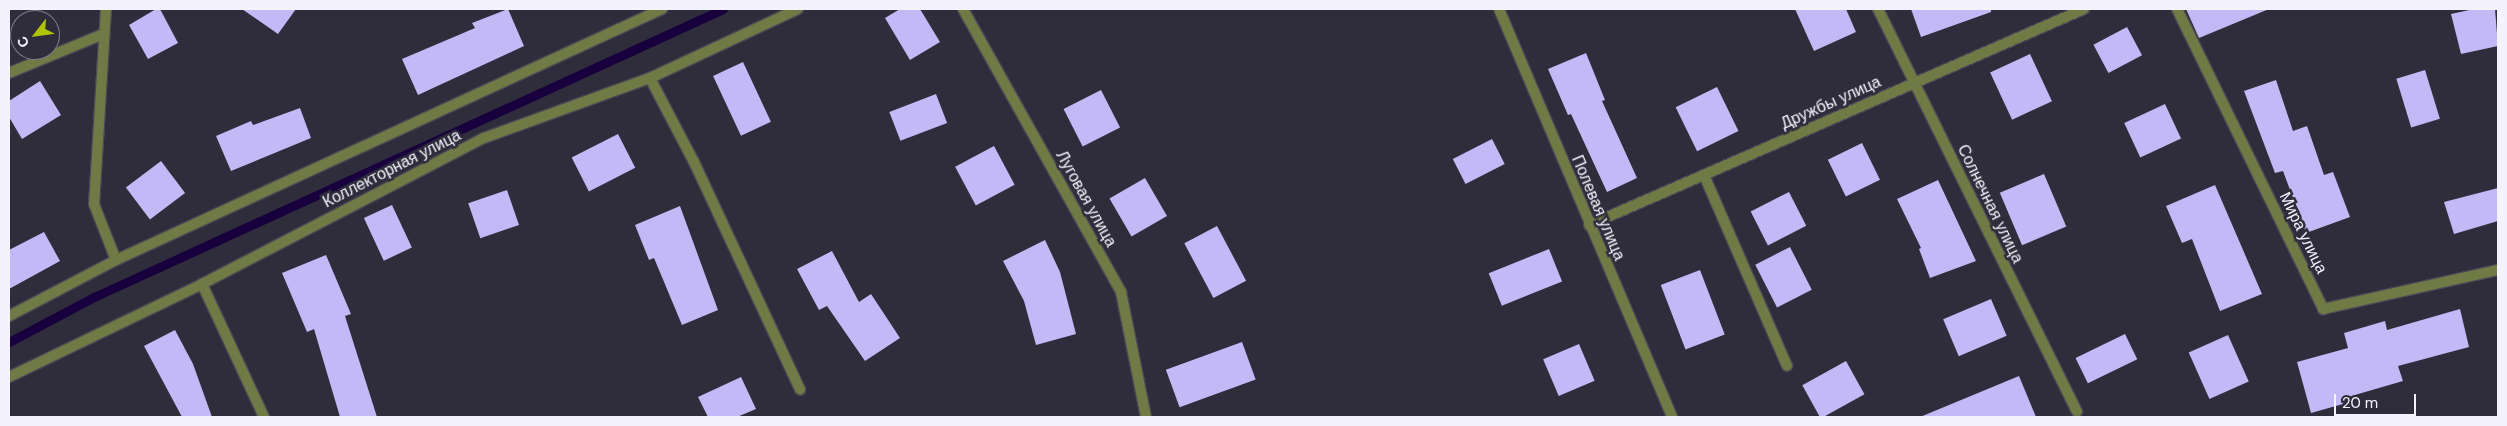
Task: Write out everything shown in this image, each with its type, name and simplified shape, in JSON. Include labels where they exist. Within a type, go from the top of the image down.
[{"type":"street","points":[[106,9],[94,204],[116,260]]},
{"type":"street","name":"Коллекторная улица","points":[[9,316],[116,260],[662,9]]},
{"type":"street","name":"Коллекторная улица","points":[[9,377],[202,284],[484,138],[650,78],[798,9]]},
{"type":"street","name":"Луговая улица","points":[[963,9],[1121,292],[1146,417]]},
{"type":"street","name":"Полевая улица","points":[[1499,9],[1672,417]]},
{"type":"street","name":"Солнечная улица","points":[[1878,9],[2076,412]]},
{"type":"street","name":"Дружбы улица","points":[[1589,225],[2084,9]]},
{"type":"street","name":"Мира улица","points":[[2177,9],[2323,309],[2498,270]]},
{"type":"street","points":[[9,73],[103,34]]},
{"type":"street","points":[[650,78],[694,162],[800,388]]},
{"type":"street","points":[[1704,175],[1787,366]]},
{"type":"street","points":[[202,284],[264,417]]},
{"type":"building","points":[[156,9],[160,9],[178,43],[148,59],[129,25]]},
{"type":"building","points":[[242,9],[296,9],[278,34]]},
{"type":"building","points":[[508,9],[524,46],[418,95],[402,59],[475,28],[472,23]]},
{"type":"building","points":[[900,9],[920,9],[940,42],[910,60],[885,18]]},
{"type":"building","points":[[1795,9],[1846,9],[1856,32],[1814,51]]},
{"type":"building","points":[[1911,9],[1991,9],[1991,12],[1921,37]]},
{"type":"building","points":[[2186,9],[2269,9],[2199,38]]},
{"type":"building","points":[[2474,9],[2495,9],[2498,46],[2461,54],[2451,14]]},
{"type":"building","points":[[2127,27],[2142,55],[2108,73],[2093,45]]},
{"type":"building","points":[[1586,53],[1605,100],[1602,101],[1637,178],[1607,192],[1571,114],[1568,115],[1548,69]]},
{"type":"building","points":[[2030,54],[2052,101],[2012,120],[1990,73]]},
{"type":"building","points":[[743,62],[771,122],[741,136],[713,76]]},
{"type":"building","points":[[2425,70],[2440,119],[2411,128],[2396,79]]},
{"type":"building","points":[[2276,80],[2293,131],[2307,126],[2324,175],[2333,172],[2350,217],[2306,233],[2283,171],[2275,173],[2244,91]]},
{"type":"building","points":[[40,81],[61,115],[22,139],[9,117],[9,101]]},
{"type":"building","points":[[1717,87],[1738,131],[1697,151],[1676,107]]},
{"type":"building","points":[[1101,90],[1120,127],[1083,146],[1064,109]]},
{"type":"building","points":[[936,94],[947,123],[900,141],[889,112]]},
{"type":"building","points":[[2165,104],[2181,138],[2140,157],[2124,123]]},
{"type":"building","points":[[300,108],[311,138],[231,171],[216,136],[251,121],[253,125]]},
{"type":"building","points":[[618,134],[635,168],[589,191],[572,158]]},
{"type":"building","points":[[1492,139],[1505,164],[1466,184],[1453,159]]},
{"type":"building","points":[[1862,143],[1880,180],[1846,197],[1828,160]]},
{"type":"building","points":[[994,146],[1015,185],[976,206],[955,167]]},
{"type":"building","points":[[161,161],[185,193],[150,219],[126,187]]},
{"type":"building","points":[[2044,174],[2066,226],[2022,245],[2000,193]]},
{"type":"building","points":[[1145,178],[1167,216],[1131,237],[1109,199]]},
{"type":"building","points":[[1938,180],[1976,261],[1930,278],[1919,249],[1921,248],[1897,199]]},
{"type":"building","points":[[2215,185],[2262,294],[2220,311],[2192,239],[2182,243],[2166,206]]},
{"type":"building","points":[[2498,188],[2498,221],[2454,234],[2444,202]]},
{"type":"building","points":[[507,190],[519,225],[480,238],[468,203]]},
{"type":"building","points":[[1789,192],[1806,226],[1768,245],[1751,212]]},
{"type":"building","points":[[392,205],[412,248],[384,261],[364,218]]},
{"type":"building","points":[[680,206],[718,310],[682,325],[654,258],[649,260],[635,225]]},
{"type":"building","points":[[1217,226],[1246,281],[1213,298],[1184,243]]},
{"type":"building","points":[[44,232],[60,261],[9,289],[9,250]]},
{"type":"building","points":[[1045,240],[1060,272],[1076,334],[1036,345],[1024,301],[1003,261]]},
{"type":"building","points":[[1790,247],[1812,290],[1777,307],[1755,265]]},
{"type":"building","points":[[1549,249],[1562,281],[1502,306],[1489,273]]},
{"type":"building","points":[[832,251],[859,302],[871,294],[900,338],[865,361],[827,306],[819,310],[797,269]]},
{"type":"building","points":[[326,255],[351,314],[345,316],[377,417],[340,417],[314,329],[307,332],[282,273]]},
{"type":"building","points":[[1700,270],[1725,334],[1686,349],[1661,285]]},
{"type":"building","points":[[1991,299],[2007,336],[1959,356],[1943,319]]},
{"type":"building","points":[[2460,309],[2469,347],[2398,366],[2403,381],[2341,399],[2343,404],[2311,413],[2297,362],[2348,348],[2344,333],[2385,321],[2387,330]]},
{"type":"building","points":[[175,330],[193,364],[212,417],[182,417],[144,346]]},
{"type":"building","points":[[2125,334],[2137,359],[2088,383],[2076,358]]},
{"type":"building","points":[[2228,335],[2249,382],[2209,399],[2189,352]]},
{"type":"building","points":[[1242,342],[1256,380],[1180,407],[1166,370]]},
{"type":"building","points":[[1579,344],[1595,381],[1559,396],[1543,359]]},
{"type":"building","points":[[1846,361],[1864,394],[1823,417],[1820,417],[1802,385]]},
{"type":"building","points":[[2019,376],[2036,417],[1920,417]]},
{"type":"building","points":[[741,377],[756,409],[737,417],[708,417],[698,397]]},
{"type":"waterway","points":[[9,342],[94,297],[723,9]]}]
